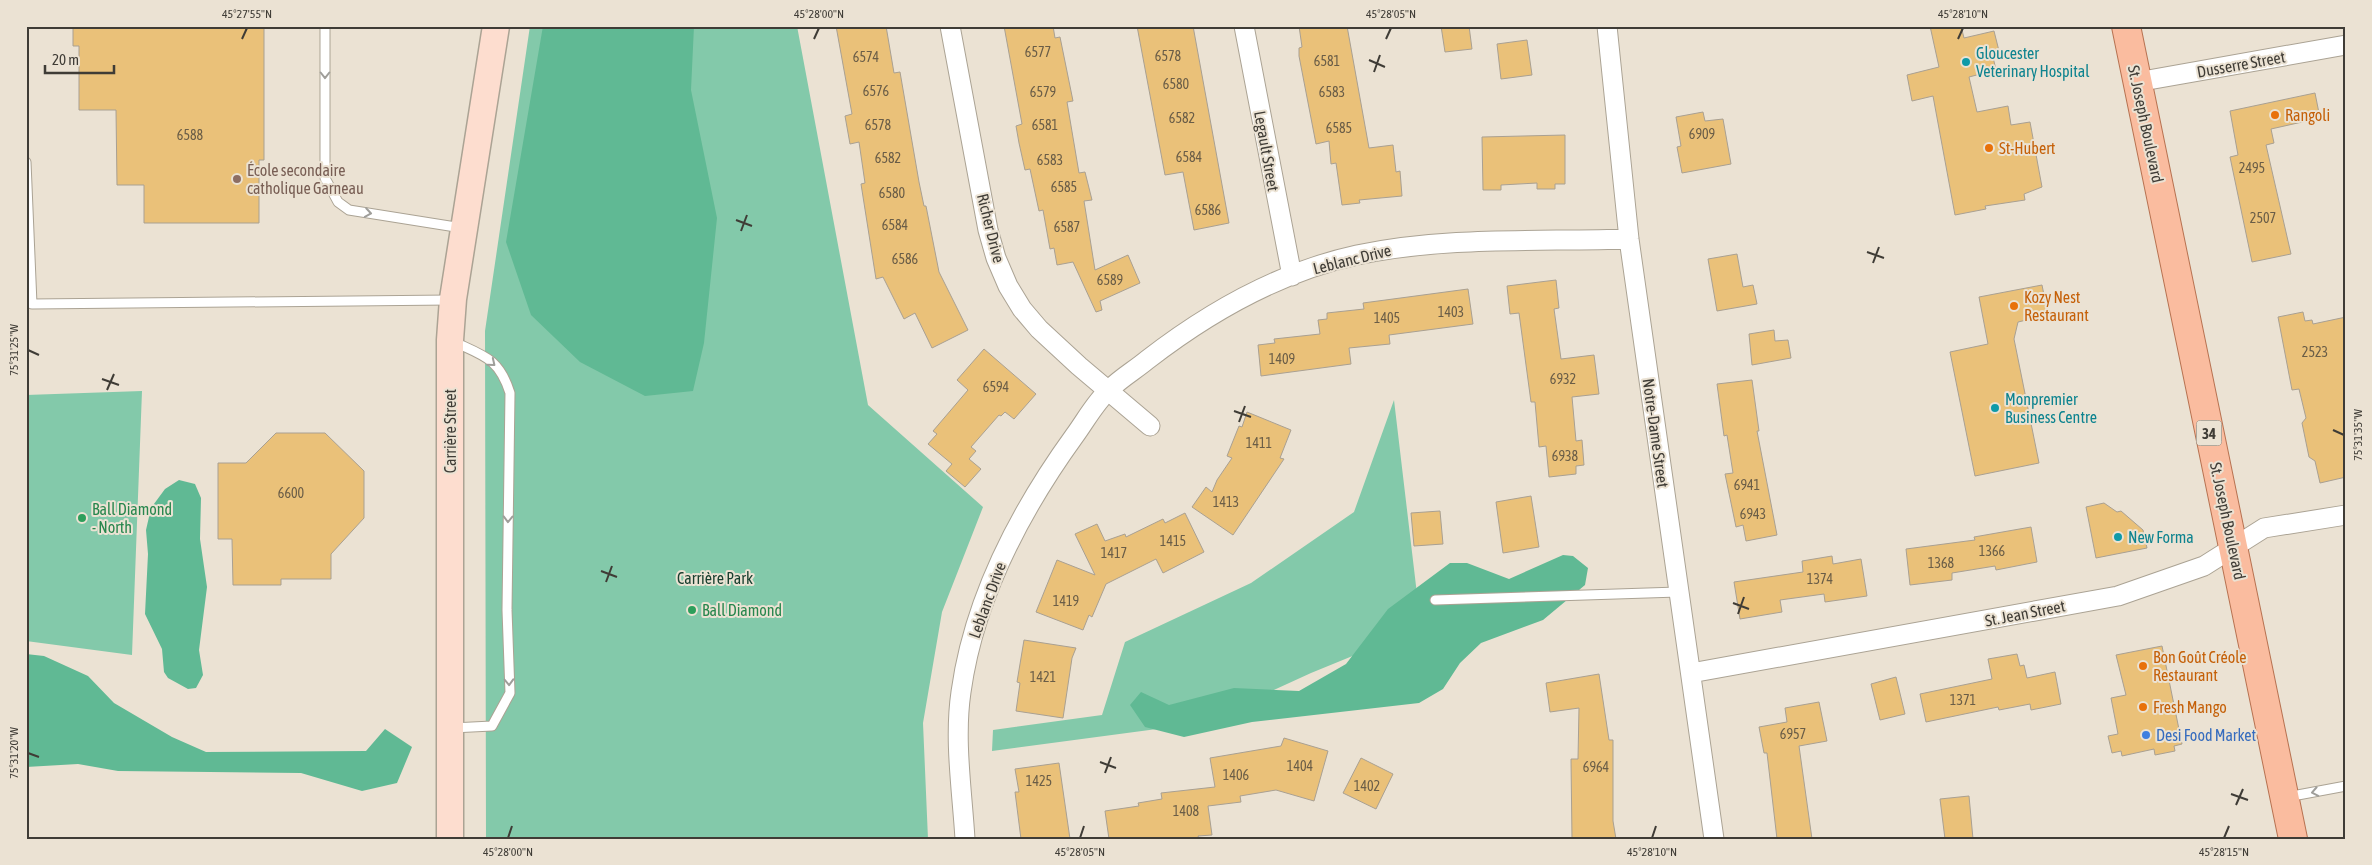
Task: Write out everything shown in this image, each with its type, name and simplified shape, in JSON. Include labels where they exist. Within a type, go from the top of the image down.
[{"type":"main road","name":"St. Joseph Boulevard","points":[[2126,26],[2293,839]]},
{"type":"street","name":"Carrière Street","points":[[450,839],[450,340],[453,299],[496,26]]},
{"type":"street","name":"Richer Drive","points":[[950,26],[988,230],[996,258],[1008,286],[1022,309],[1039,329],[1108,390]]},
{"type":"street","name":"Legault Street","points":[[1244,26],[1292,276]]},
{"type":"street","name":"Notre-Dame Street","points":[[1608,26],[1629,239],[1714,839]]},
{"type":"street","name":"Dusserre Street","points":[[2137,82],[2346,45]]},
{"type":"street","name":"Leblanc Drive","points":[[965,839],[958,716],[965,666],[978,617],[997,568],[1017,526],[1048,472],[1108,390],[1217,311],[1292,276],[1355,255],[1410,245],[1487,240],[1629,239]]},
{"type":"street","points":[[1108,390],[1150,426]]},
{"type":"street","name":"St. Jean Street","points":[[1690,673],[2118,596],[2204,566],[2264,528],[2346,515]]},
{"type":"lane","points":[[325,26],[325,178],[338,202],[349,210],[464,228]]},
{"type":"lane","points":[[26,162],[32,304],[429,302],[453,299]]},
{"type":"lane","points":[[450,340],[495,362],[504,376],[510,394],[507,610],[510,693],[492,726],[450,728]]},
{"type":"lane","points":[[1435,600],[1678,592]]},
{"type":"lane","points":[[2284,797],[2346,786]]},
{"type":"green space","name":"Carrière Park","points":[[530,26],[797,26],[868,405],[983,507],[942,612],[923,723],[928,839],[486,839],[485,331]]},
{"type":"green space","points":[[543,26],[694,26],[691,90],[717,218],[704,343],[693,391],[645,396],[580,362],[531,315],[506,242]]},
{"type":"green space","name":"Ball Diamond - North","points":[[142,391],[132,655],[26,641],[26,395]]},
{"type":"green space","points":[[1394,400],[1421,628],[1311,673],[1202,723],[992,751],[993,730],[1102,715],[1125,642],[1251,583],[1354,512]]},
{"type":"green space","points":[[179,480],[195,484],[201,498],[200,539],[207,587],[199,650],[203,675],[196,688],[188,689],[168,678],[164,672],[162,649],[145,614],[148,554],[146,530],[151,508],[165,489]]},
{"type":"green space","points":[[1563,555],[1573,556],[1588,568],[1585,585],[1543,620],[1481,643],[1460,663],[1443,689],[1419,703],[1252,722],[1184,737],[1145,727],[1130,705],[1141,692],[1169,705],[1234,688],[1299,691],[1346,664],[1388,609],[1450,563],[1467,563],[1509,579]]},
{"type":"green space","points":[[26,654],[44,656],[88,676],[114,703],[172,737],[206,752],[366,751],[385,729],[412,747],[397,783],[362,791],[301,773],[118,771],[78,764],[26,767]]},
{"type":"building","points":[[73,26],[264,26],[264,160],[259,160],[259,223],[144,223],[144,185],[117,185],[116,110],[79,110],[79,46],[73,46]]},
{"type":"building","points":[[836,26],[886,26],[894,73],[900,72],[919,182],[924,206],[926,206],[939,272],[968,330],[932,348],[915,313],[904,319],[883,277],[876,279],[861,184],[865,183],[859,142],[850,144],[845,116],[852,114]]},
{"type":"building","points":[[1004,26],[1053,26],[1055,38],[1060,37],[1073,101],[1067,102],[1079,173],[1085,172],[1092,200],[1084,201],[1095,270],[1128,255],[1140,283],[1100,301],[1102,310],[1096,312],[1073,262],[1057,265],[1054,248],[1050,249],[1043,210],[1039,211],[1030,169],[1025,170],[1019,143],[1016,126],[1022,124]]},
{"type":"building","points":[[1137,26],[1193,26],[1229,223],[1194,230],[1183,172],[1165,175]]},
{"type":"building","points":[[1299,26],[1347,26],[1369,148],[1393,145],[1396,172],[1400,171],[1402,196],[1359,200],[1360,203],[1342,205],[1336,163],[1331,164],[1329,141],[1316,144],[1299,56],[1299,48],[1302,47]]},
{"type":"building","points":[[1441,26],[1469,26],[1472,49],[1445,52]]},
{"type":"building","name":"St-Hubert","points":[[1930,26],[1961,26],[1964,38],[1994,31],[2000,55],[1993,57],[1996,70],[1969,77],[1977,112],[2008,106],[2011,125],[2030,122],[2042,187],[2024,194],[2025,200],[1985,206],[1986,209],[1955,215],[1933,96],[1912,101],[1907,75],[1939,67]]},
{"type":"building","points":[[1527,40],[1532,75],[1501,79],[1497,44]]},
{"type":"building","points":[[2315,93],[2320,118],[2271,129],[2274,143],[2266,145],[2291,254],[2252,262],[2230,157],[2238,155],[2230,111]]},
{"type":"building","points":[[1703,112],[1705,121],[1723,119],[1731,164],[1682,173],[1677,147],[1681,146],[1676,117]]},
{"type":"building","points":[[1565,135],[1565,184],[1555,184],[1555,189],[1537,189],[1537,183],[1501,185],[1501,190],[1483,190],[1482,137]]},
{"type":"building","points":[[1737,254],[1743,287],[1753,285],[1757,304],[1717,311],[1708,259]]},
{"type":"building","points":[[1556,280],[1559,308],[1554,309],[1561,359],[1594,355],[1599,394],[1572,397],[1576,441],[1582,440],[1584,465],[1576,466],[1576,474],[1549,477],[1546,446],[1539,447],[1535,402],[1531,402],[1519,313],[1510,314],[1507,286]]},
{"type":"building","name":"Monpremier Business Centre","points":[[2042,285],[2048,315],[2018,322],[2014,339],[2039,463],[1975,476],[1950,352],[1988,344],[1979,297]]},
{"type":"building","points":[[1468,289],[1473,324],[1389,335],[1390,344],[1349,348],[1351,364],[1261,376],[1258,345],[1275,343],[1274,339],[1320,334],[1318,320],[1327,319],[1327,313],[1364,309],[1363,303]]},
{"type":"building","points":[[2303,312],[2305,321],[2312,320],[2313,324],[2346,317],[2346,477],[2320,483],[2315,461],[2309,457],[2302,423],[2306,418],[2299,389],[2292,390],[2278,317]]},
{"type":"building","points":[[1774,330],[1775,341],[1788,340],[1791,358],[1752,365],[1749,334]]},
{"type":"building","points":[[984,349],[1036,394],[1014,419],[1005,412],[1001,416],[999,415],[971,447],[976,451],[969,459],[981,469],[965,487],[946,471],[952,464],[928,444],[937,434],[933,431],[968,390],[957,380]]},
{"type":"building","points":[[1752,380],[1759,431],[1757,431],[1777,535],[1746,541],[1743,525],[1736,527],[1725,474],[1733,473],[1727,435],[1724,436],[1717,384]]},
{"type":"building","points":[[1247,412],[1291,430],[1280,458],[1284,459],[1233,535],[1192,507],[1206,487],[1212,492],[1217,480],[1232,458],[1227,456],[1239,426],[1242,427]]},
{"type":"building","points":[[276,433],[325,433],[364,471],[364,518],[331,554],[331,579],[281,579],[281,585],[233,585],[232,539],[218,539],[218,463],[246,463]]},
{"type":"building","points":[[1531,496],[1539,547],[1503,553],[1496,502]]},
{"type":"building","name":"New Forma","points":[[2104,503],[2117,512],[2121,511],[2143,530],[2147,548],[2096,558],[2086,507]]},
{"type":"building","points":[[1440,511],[1443,544],[1414,546],[1411,513]]},
{"type":"building","points":[[1185,513],[1204,552],[1163,573],[1156,559],[1106,584],[1092,617],[1089,615],[1083,630],[1036,612],[1057,560],[1095,575],[1075,534],[1097,524],[1105,541],[1125,534],[1126,537],[1163,519],[1165,523]]},
{"type":"building","points":[[2031,527],[2037,562],[1996,570],[1995,566],[1952,573],[1952,580],[1910,585],[1906,549],[1975,540],[1974,537]]},
{"type":"building","points":[[1832,556],[1833,564],[1861,559],[1867,596],[1825,602],[1824,594],[1780,600],[1782,612],[1740,619],[1734,582],[1803,572],[1802,561]]},
{"type":"building","points":[[1024,640],[1076,648],[1072,658],[1063,718],[1016,711],[1020,683],[1017,682]]},
{"type":"building","points":[[2162,646],[2182,744],[2174,746],[2175,751],[2155,755],[2154,749],[2122,756],[2121,751],[2112,753],[2108,736],[2118,734],[2111,698],[2126,695],[2116,655]]},
{"type":"building","points":[[2017,654],[2020,666],[2024,665],[2027,678],[2055,672],[2061,704],[2031,710],[2030,704],[1999,710],[1998,707],[1926,722],[1920,694],[1992,679],[1988,659]]},
{"type":"building","points":[[1599,674],[1609,740],[1613,740],[1613,821],[1616,839],[1572,839],[1571,759],[1578,759],[1579,708],[1550,712],[1546,683]]},
{"type":"building","points":[[1896,677],[1905,714],[1880,720],[1871,684]]},
{"type":"building","points":[[1819,702],[1827,741],[1799,746],[1812,839],[1777,839],[1767,753],[1764,753],[1759,727],[1787,722],[1785,708]]},
{"type":"building","points":[[1284,738],[1328,751],[1314,801],[1276,790],[1240,796],[1241,802],[1208,806],[1212,835],[1198,836],[1199,839],[1109,839],[1105,811],[1139,806],[1138,803],[1162,799],[1161,793],[1215,787],[1210,758],[1281,746]]},
{"type":"building","points":[[1361,758],[1393,774],[1376,809],[1343,793]]},
{"type":"building","points":[[1059,763],[1070,839],[1021,839],[1015,792],[1019,792],[1015,769]]},
{"type":"building","points":[[1969,796],[1973,839],[1945,839],[1940,799]]},
{"type":"place","name":"Gloucester Veterinary Hospital","points":[[1966,62]]},
{"type":"place","name":"Rangoli","points":[[2275,115]]},
{"type":"place","name":"St-Hubert","points":[[1989,148]]},
{"type":"place","name":"École secondaire catholique Garneau","points":[[237,179]]},
{"type":"place","name":"Kozy Nest Restaurant","points":[[2014,306]]},
{"type":"place","name":"Monpremier Business Centre","points":[[1995,408]]},
{"type":"place","name":"Ball Diamond - North","points":[[82,518]]},
{"type":"place","name":"New Forma","points":[[2118,537]]},
{"type":"place","name":"Ball Diamond","points":[[692,610]]},
{"type":"place","name":"Bon Goût Créole Restaurant","points":[[2143,666]]},
{"type":"place","name":"Fresh Mango","points":[[2143,707]]},
{"type":"place","name":"Desi Food Market","points":[[2146,735]]}]
